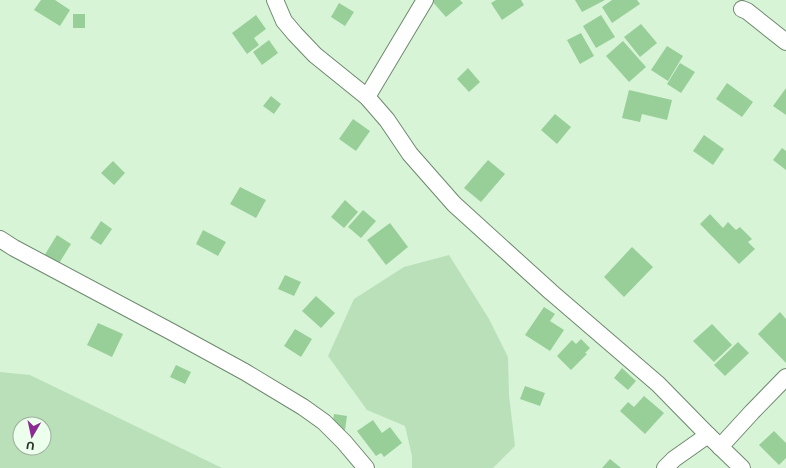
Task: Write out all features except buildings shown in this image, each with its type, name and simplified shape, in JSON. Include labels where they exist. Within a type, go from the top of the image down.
[{"type":"street","points":[[275,0],[284,21],[295,34],[315,55],[367,97],[387,120],[410,154],[454,204],[551,292],[658,384],[720,448],[742,468]]},
{"type":"street","points":[[367,97],[425,0]]},
{"type":"street","points":[[742,9],[747,11],[786,42]]},
{"type":"street","points":[[0,239],[14,248],[245,372],[303,407],[324,422],[344,442],[366,468]]},
{"type":"street","points":[[720,448],[786,377]]},
{"type":"street","points":[[665,468],[674,459],[708,435]]},
{"type":"green space","points":[[449,255],[489,319],[508,357],[509,395],[515,446],[493,468],[412,468],[412,456],[405,426],[367,410],[328,356],[354,299],[404,267]]},
{"type":"green space","points":[[0,372],[30,375],[222,468],[0,468]]}]
